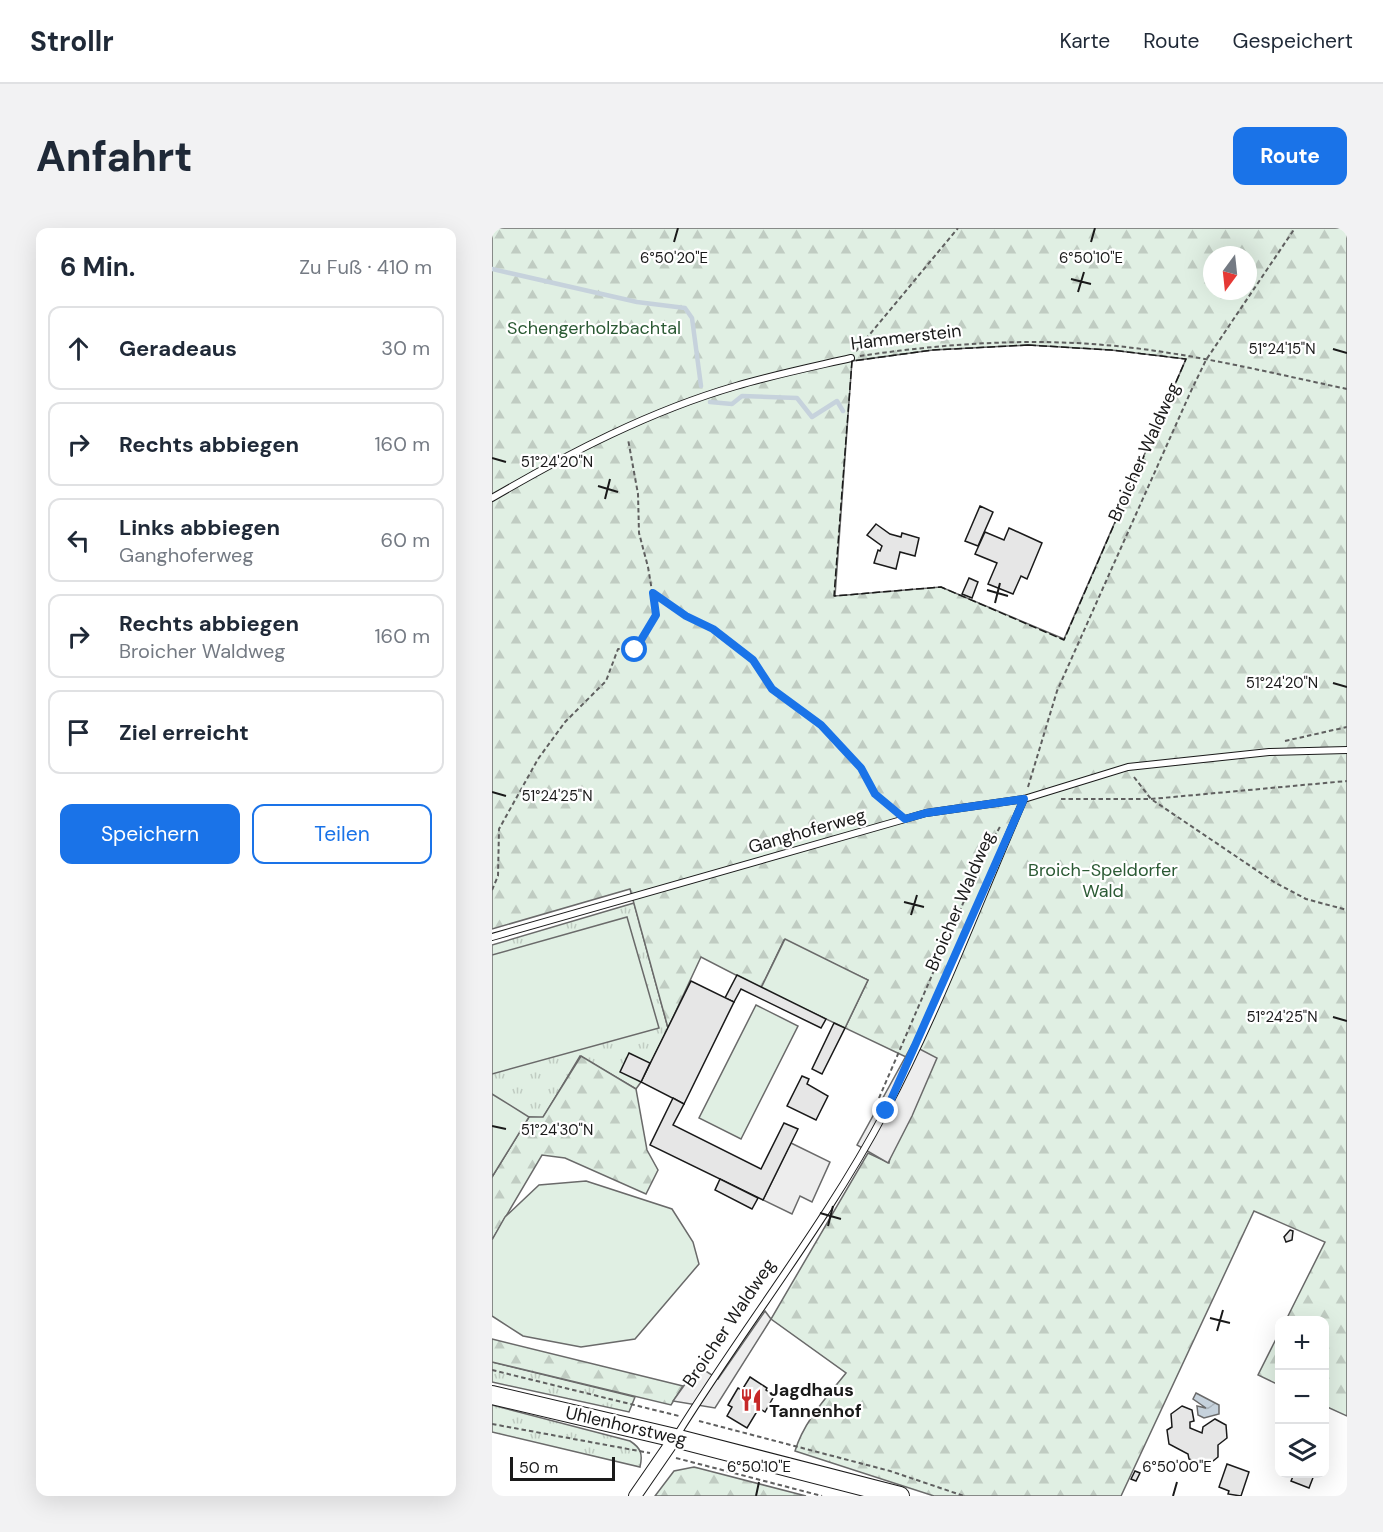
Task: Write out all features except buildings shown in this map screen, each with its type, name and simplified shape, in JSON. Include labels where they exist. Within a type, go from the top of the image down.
[{"type":"main road","name":"Uhlenhorstweg","points":[[492,1395],[675,1438],[900,1496]]},
{"type":"street","name":"Broicher Waldweg","points":[[635,1496],[675,1438]]},
{"type":"lane","name":"Hammerstein","points":[[492,498],[547,465],[626,427],[735,386],[851,358]]},
{"type":"lane","name":"Ganghoferweg","points":[[492,937],[926,813],[1024,799],[1128,766],[1269,752],[1347,750]]},
{"type":"lane","name":"Broicher Waldweg","points":[[675,1438],[705,1388],[836,1198],[886,1111],[1024,799]]},
{"type":"path","points":[[851,358],[958,228]]},
{"type":"path","name":"Broicher Waldweg","points":[[1024,799],[1057,691],[1206,360],[1295,228]]},
{"type":"path","name":"Hammerstein","points":[[851,358],[928,346],[1030,341],[1105,345],[1206,360],[1347,389]]},
{"type":"path","points":[[492,890],[498,876],[499,829],[538,759],[565,722],[606,681],[618,649],[635,650],[656,615],[639,532],[638,494],[626,427]]},
{"type":"path","points":[[653,593],[686,616],[713,629],[753,660],[772,689],[821,725],[861,768],[875,794],[905,819]]},
{"type":"path","points":[[1269,752],[1280,742],[1347,727]]},
{"type":"path","points":[[1128,766],[1151,799],[1274,882],[1306,899],[1347,910]]},
{"type":"path","points":[[1058,799],[1151,799],[1347,782]]},
{"type":"path","points":[[875,1108],[983,857],[1004,823]]},
{"type":"path","points":[[492,1370],[890,1471],[964,1496]]},
{"type":"path","points":[[492,1424],[663,1455],[822,1496]]},
{"type":"green space","name":"Broich-Speldorfer Wald","points":[[492,228],[1347,228],[1347,1416],[1329,1408],[1329,1316],[1288,1316],[1325,1242],[1254,1211],[1121,1496],[934,1496],[795,1451],[810,1419],[846,1373],[771,1319],[868,1153],[889,1163],[912,1045],[906,1057],[845,1028],[868,980],[784,940],[761,988],[701,957],[668,1028],[630,889],[492,929]],"holes":[[[1028,345],[1111,350],[1186,359],[1064,639],[941,587],[835,596],[852,361],[933,350]]]},
{"type":"green space","points":[[634,903],[668,1028],[641,1082],[636,1089],[580,1056],[543,1118],[529,1117],[492,1177],[492,945]]},
{"type":"green space","points":[[627,917],[659,1028],[492,1074],[492,955]]},
{"type":"green space","points":[[785,939],[868,980],[845,1028],[761,988]]},
{"type":"green space","points":[[756,1005],[798,1026],[741,1139],[699,1118]]},
{"type":"green space","points":[[581,1056],[636,1089],[647,1150],[658,1170],[646,1194],[565,1158],[542,1155],[492,1240],[492,1177],[529,1117],[543,1117]]},
{"type":"green space","points":[[492,1094],[529,1117],[492,1177]]},
{"type":"green space","points":[[586,1181],[672,1209],[693,1242],[699,1264],[635,1339],[581,1347],[523,1336],[492,1316],[492,1240],[505,1217],[539,1185]]},
{"type":"green space","points":[[492,1339],[683,1386],[671,1405],[492,1362]]},
{"type":"green space","points":[[1275,1341],[1275,1383],[1258,1375]]},
{"type":"green space","points":[[492,1362],[635,1397],[629,1412],[492,1382]]},
{"type":"green space","points":[[492,1405],[630,1441],[637,1446],[640,1452],[640,1467],[492,1432]]},
{"type":"green space","points":[[694,1467],[806,1496],[655,1496],[674,1471]]},
{"type":"shaded area","points":[[912,1045],[937,1058],[912,1116],[888,1163],[857,1145]]},
{"type":"shaded area","points":[[791,1143],[830,1162],[812,1202],[800,1196],[792,1214],[763,1200]]},
{"type":"shaded area","points":[[765,1311],[771,1319],[715,1408],[673,1401],[698,1366],[718,1379]]},
{"type":"water","points":[[1196,1393],[1219,1405],[1219,1414],[1204,1418],[1198,1415],[1197,1406],[1206,1408],[1193,1399]]},
{"type":"waterway","points":[[492,269],[637,302],[685,308],[692,318],[701,386]]},
{"type":"waterway","points":[[710,402],[732,404],[742,396],[797,398],[812,417],[837,401],[843,411]]},
{"type":"fence","points":[[1028,345],[1111,350],[1186,359],[1064,640],[941,587],[834,596],[852,361],[933,350],[1028,345]]},
{"type":"place","name":"Jagdhaus Tannenhof","points":[[751,1400]]},
{"type":"route","points":[[635,650],[656,615],[653,593],[686,616],[713,629],[753,660],[765,675],[772,689],[821,725],[861,768],[867,783],[875,794],[905,819],[926,813],[1024,799],[886,1111]]},
{"type":"park label","name":"Schengerholzbachtal","points":[[594,328]]}]
